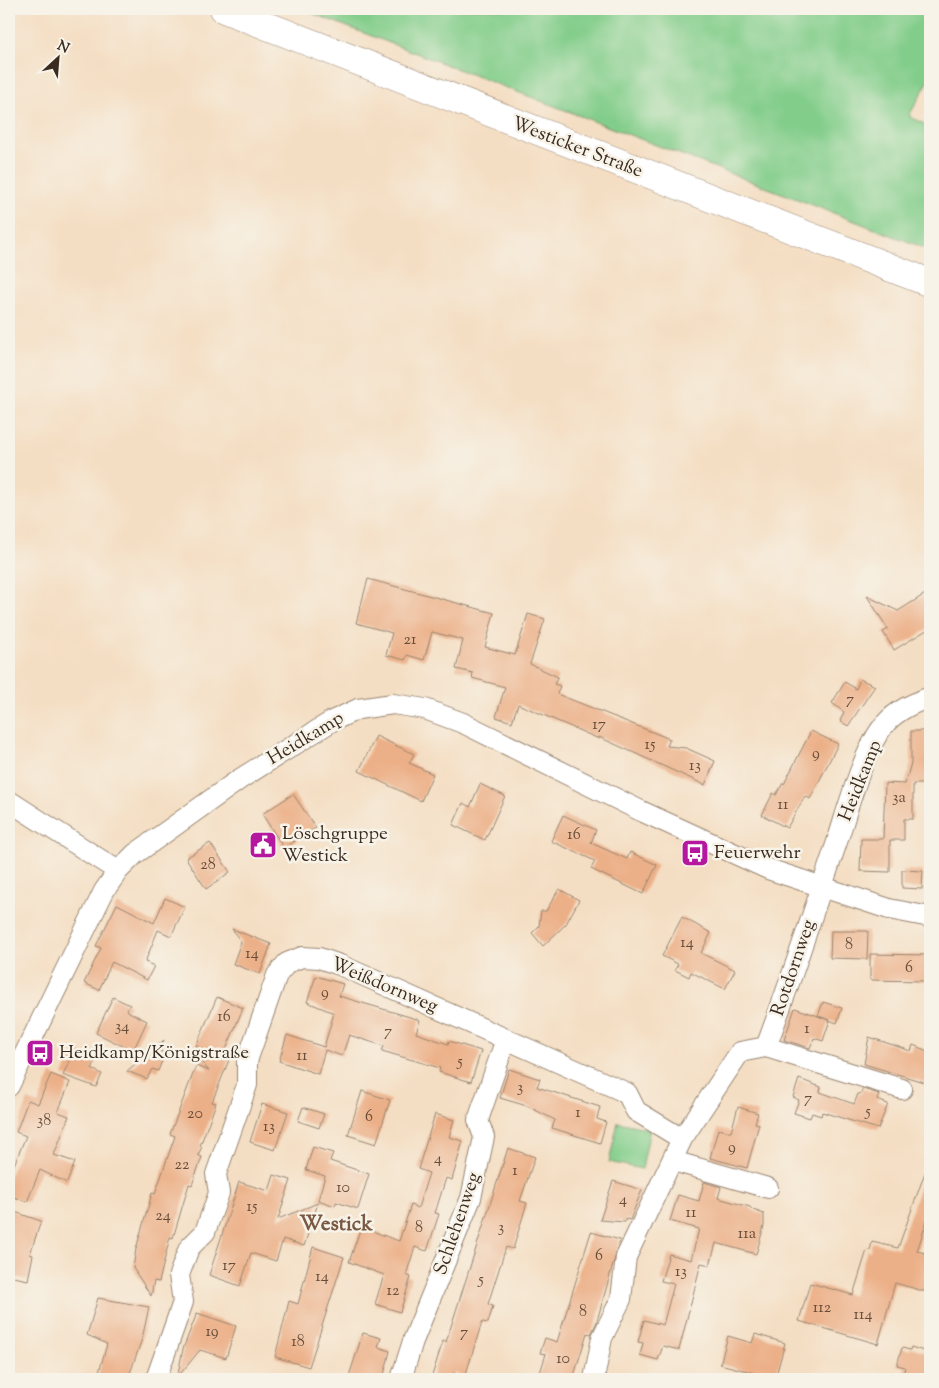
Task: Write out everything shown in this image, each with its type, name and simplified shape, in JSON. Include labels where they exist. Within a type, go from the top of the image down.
[{"type":"street","name":"Westicker Straße","points":[[224,9],[510,122],[804,233],[930,284]]},
{"type":"street","name":"Heidkamp","points":[[821,888],[869,753],[885,724],[908,706],[930,697]]},
{"type":"street","name":"Heidkamp","points":[[9,1086],[104,891],[118,870],[135,854],[240,779],[332,721],[358,709],[393,704],[424,710],[463,723],[695,836],[768,869],[889,909],[930,917]]},
{"type":"street","points":[[9,801],[118,870]]},
{"type":"street","name":"Rotdornweg","points":[[766,1047],[790,984],[821,888]]},
{"type":"street","name":"Weißdornweg","points":[[156,1379],[182,1302],[179,1275],[189,1248],[205,1232],[218,1193],[216,1174],[247,1085],[247,1061],[277,975],[287,963],[302,957],[319,958],[340,965],[627,1093],[636,1111],[682,1139]]},
{"type":"street","name":"Schlehenweg","points":[[401,1379],[414,1341],[471,1198],[484,1137],[478,1120],[506,1039]]},
{"type":"street","points":[[596,1379],[602,1338],[621,1299],[626,1257],[682,1139],[740,1052],[766,1047],[902,1089]]},
{"type":"street","points":[[672,1161],[768,1188]]},
{"type":"green space","points":[[301,9],[930,9],[930,78],[909,116],[930,127],[930,250]]},
{"type":"green space","points":[[618,1122],[650,1129],[642,1169],[609,1162]]},
{"type":"building","points":[[368,579],[494,613],[485,647],[515,655],[528,614],[545,619],[530,664],[558,677],[554,684],[560,686],[557,694],[670,739],[667,746],[686,748],[715,761],[705,785],[599,737],[599,739],[518,704],[512,722],[496,717],[505,687],[472,678],[473,673],[456,669],[463,640],[432,632],[424,660],[407,655],[405,660],[386,655],[392,633],[356,623]]},
{"type":"building","points":[[930,591],[930,628],[894,650],[883,632],[888,629],[867,596],[898,611]]},
{"type":"building","points":[[860,679],[875,686],[848,726],[840,721],[844,712],[832,703],[845,682],[856,689]]},
{"type":"building","points":[[811,731],[838,744],[810,799],[805,796],[787,828],[762,815],[773,793],[776,795],[784,784]]},
{"type":"building","points":[[911,731],[930,731],[930,784],[913,784],[913,819],[904,819],[904,840],[890,840],[890,872],[860,871],[861,839],[883,839],[885,783],[905,784],[911,763]]},
{"type":"building","points":[[376,736],[414,754],[409,763],[433,774],[421,801],[359,771]]},
{"type":"building","points":[[480,784],[505,796],[485,840],[453,825],[463,803],[470,807]]},
{"type":"building","points":[[293,794],[316,828],[284,848],[262,814]]},
{"type":"building","points":[[563,815],[596,830],[591,843],[627,859],[630,852],[657,865],[643,894],[591,869],[595,861],[551,841]]},
{"type":"building","points":[[210,843],[230,872],[206,889],[186,858]]},
{"type":"building","points":[[902,870],[923,871],[922,889],[902,888]]},
{"type":"building","points":[[559,889],[579,900],[566,924],[543,946],[532,933],[539,926],[541,911],[546,911]]},
{"type":"building","points":[[165,898],[185,907],[171,936],[158,930],[145,962],[154,966],[147,980],[112,962],[99,990],[84,983],[101,948],[96,946],[117,904],[154,923]]},
{"type":"building","points":[[682,917],[711,933],[701,953],[735,970],[725,989],[691,972],[689,977],[675,970],[678,964],[662,956]]},
{"type":"building","points":[[232,929],[271,944],[260,974],[233,964],[241,942]]},
{"type":"building","points":[[831,931],[868,931],[867,959],[830,958]]},
{"type":"building","points":[[870,954],[930,955],[930,974],[925,974],[925,981],[870,980]]},
{"type":"building","points":[[316,976],[343,984],[339,996],[420,1020],[416,1033],[448,1044],[449,1041],[481,1051],[471,1082],[439,1072],[440,1068],[382,1051],[384,1046],[349,1035],[342,1056],[325,1050],[318,1074],[279,1061],[287,1035],[324,1047],[334,1013],[307,1002]]},
{"type":"building","points":[[113,997],[130,1005],[127,1010],[129,1012],[147,1021],[133,1051],[96,1033]]},
{"type":"building","points":[[217,997],[243,1008],[223,1057],[229,1060],[212,1102],[216,1103],[198,1155],[202,1157],[192,1185],[189,1184],[173,1238],[170,1237],[159,1282],[154,1281],[151,1296],[133,1268],[136,1249],[152,1193],[155,1194],[175,1136],[170,1134],[196,1066],[209,1071],[199,1059],[202,1049],[196,1046]]},
{"type":"building","points":[[823,1002],[842,1008],[837,1023],[818,1016]]},
{"type":"building","points":[[795,1008],[830,1020],[823,1041],[814,1038],[810,1048],[784,1040]]},
{"type":"building","points":[[869,1037],[911,1051],[913,1045],[930,1052],[930,1084],[864,1064]]},
{"type":"building","points":[[164,1040],[159,1051],[165,1053],[158,1071],[152,1069],[147,1079],[127,1071]]},
{"type":"building","points":[[74,1050],[96,1059],[92,1069],[102,1074],[96,1087],[63,1075]]},
{"type":"building","points":[[509,1069],[540,1079],[537,1087],[600,1107],[597,1119],[606,1122],[600,1143],[552,1128],[555,1120],[527,1106],[500,1098]]},
{"type":"building","points":[[51,1074],[70,1082],[58,1112],[69,1116],[54,1155],[75,1162],[67,1183],[40,1170],[27,1202],[9,1195],[9,1177],[26,1136],[16,1132],[28,1100],[38,1104]]},
{"type":"building","points":[[799,1079],[821,1087],[820,1092],[854,1104],[858,1094],[863,1089],[879,1094],[877,1100],[888,1104],[878,1129],[822,1112],[821,1116],[812,1113],[810,1118],[794,1113],[799,1100],[793,1097]]},
{"type":"building","points":[[362,1091],[390,1100],[376,1144],[348,1135]]},
{"type":"building","points":[[262,1104],[288,1112],[275,1150],[250,1142]]},
{"type":"building","points":[[303,1107],[324,1114],[319,1128],[298,1121]]},
{"type":"building","points":[[738,1107],[758,1113],[755,1123],[759,1124],[747,1168],[710,1158],[718,1129],[731,1132]]},
{"type":"building","points":[[435,1114],[454,1120],[449,1137],[463,1141],[452,1180],[446,1178],[435,1213],[439,1214],[427,1251],[415,1247],[406,1275],[411,1277],[400,1312],[375,1304],[384,1275],[349,1262],[361,1227],[399,1241],[411,1205],[418,1208],[429,1173],[418,1169]]},
{"type":"building","points":[[313,1147],[333,1153],[330,1161],[369,1174],[358,1209],[336,1202],[335,1206],[318,1200],[325,1176],[306,1170]]},
{"type":"building","points":[[508,1148],[535,1157],[520,1201],[527,1203],[513,1249],[506,1247],[488,1304],[493,1306],[488,1323],[482,1322],[465,1377],[454,1373],[452,1379],[431,1379],[443,1341],[446,1342]]},
{"type":"building","points":[[928,1164],[930,1164],[930,1211],[917,1251],[930,1254],[930,1293],[895,1283],[878,1344],[799,1321],[810,1283],[853,1295],[867,1250],[870,1251],[872,1242],[898,1248]]},
{"type":"building","points":[[274,1175],[291,1180],[278,1219],[318,1203],[304,1246],[283,1239],[276,1261],[251,1253],[240,1286],[209,1275],[239,1182],[269,1191]]},
{"type":"building","points":[[613,1181],[642,1190],[630,1220],[626,1219],[625,1222],[600,1220]]},
{"type":"building","points":[[704,1182],[721,1187],[718,1198],[750,1207],[764,1214],[764,1226],[756,1254],[716,1243],[710,1265],[701,1263],[679,1350],[663,1346],[658,1360],[640,1355],[643,1343],[638,1342],[644,1320],[663,1325],[674,1284],[661,1281],[669,1254],[691,1260],[699,1229],[670,1221],[678,1195],[699,1201]]},
{"type":"building","points":[[9,1210],[41,1221],[30,1254],[33,1255],[28,1280],[9,1276]]},
{"type":"building","points":[[591,1232],[620,1240],[596,1324],[591,1334],[587,1333],[573,1379],[538,1379],[546,1354],[540,1353],[545,1338],[557,1342]]},
{"type":"building","points":[[313,1247],[344,1257],[309,1367],[275,1357],[289,1301],[298,1304]]},
{"type":"building","points":[[98,1298],[149,1307],[142,1339],[128,1379],[97,1379],[107,1344],[87,1335]]},
{"type":"building","points":[[197,1313],[236,1326],[226,1358],[200,1350],[177,1378],[183,1349]]},
{"type":"building","points":[[363,1333],[381,1338],[378,1347],[390,1351],[383,1379],[348,1379]]},
{"type":"building","points":[[755,1334],[785,1343],[775,1379],[757,1379],[758,1374],[720,1364],[728,1336],[752,1343]]},
{"type":"building","points":[[911,1347],[930,1353],[930,1379],[902,1379],[905,1367],[897,1365],[902,1348],[910,1350]]},
{"type":"place","name":"Löschgruppe Westick","points":[[263,845]]},
{"type":"place","name":"Feuerwehr","points":[[695,853]]},
{"type":"place","name":"Heidkamp/Königstraße","points":[[40,1053]]},
{"type":"district","name":"Westick","points":[[336,1225]]}]
